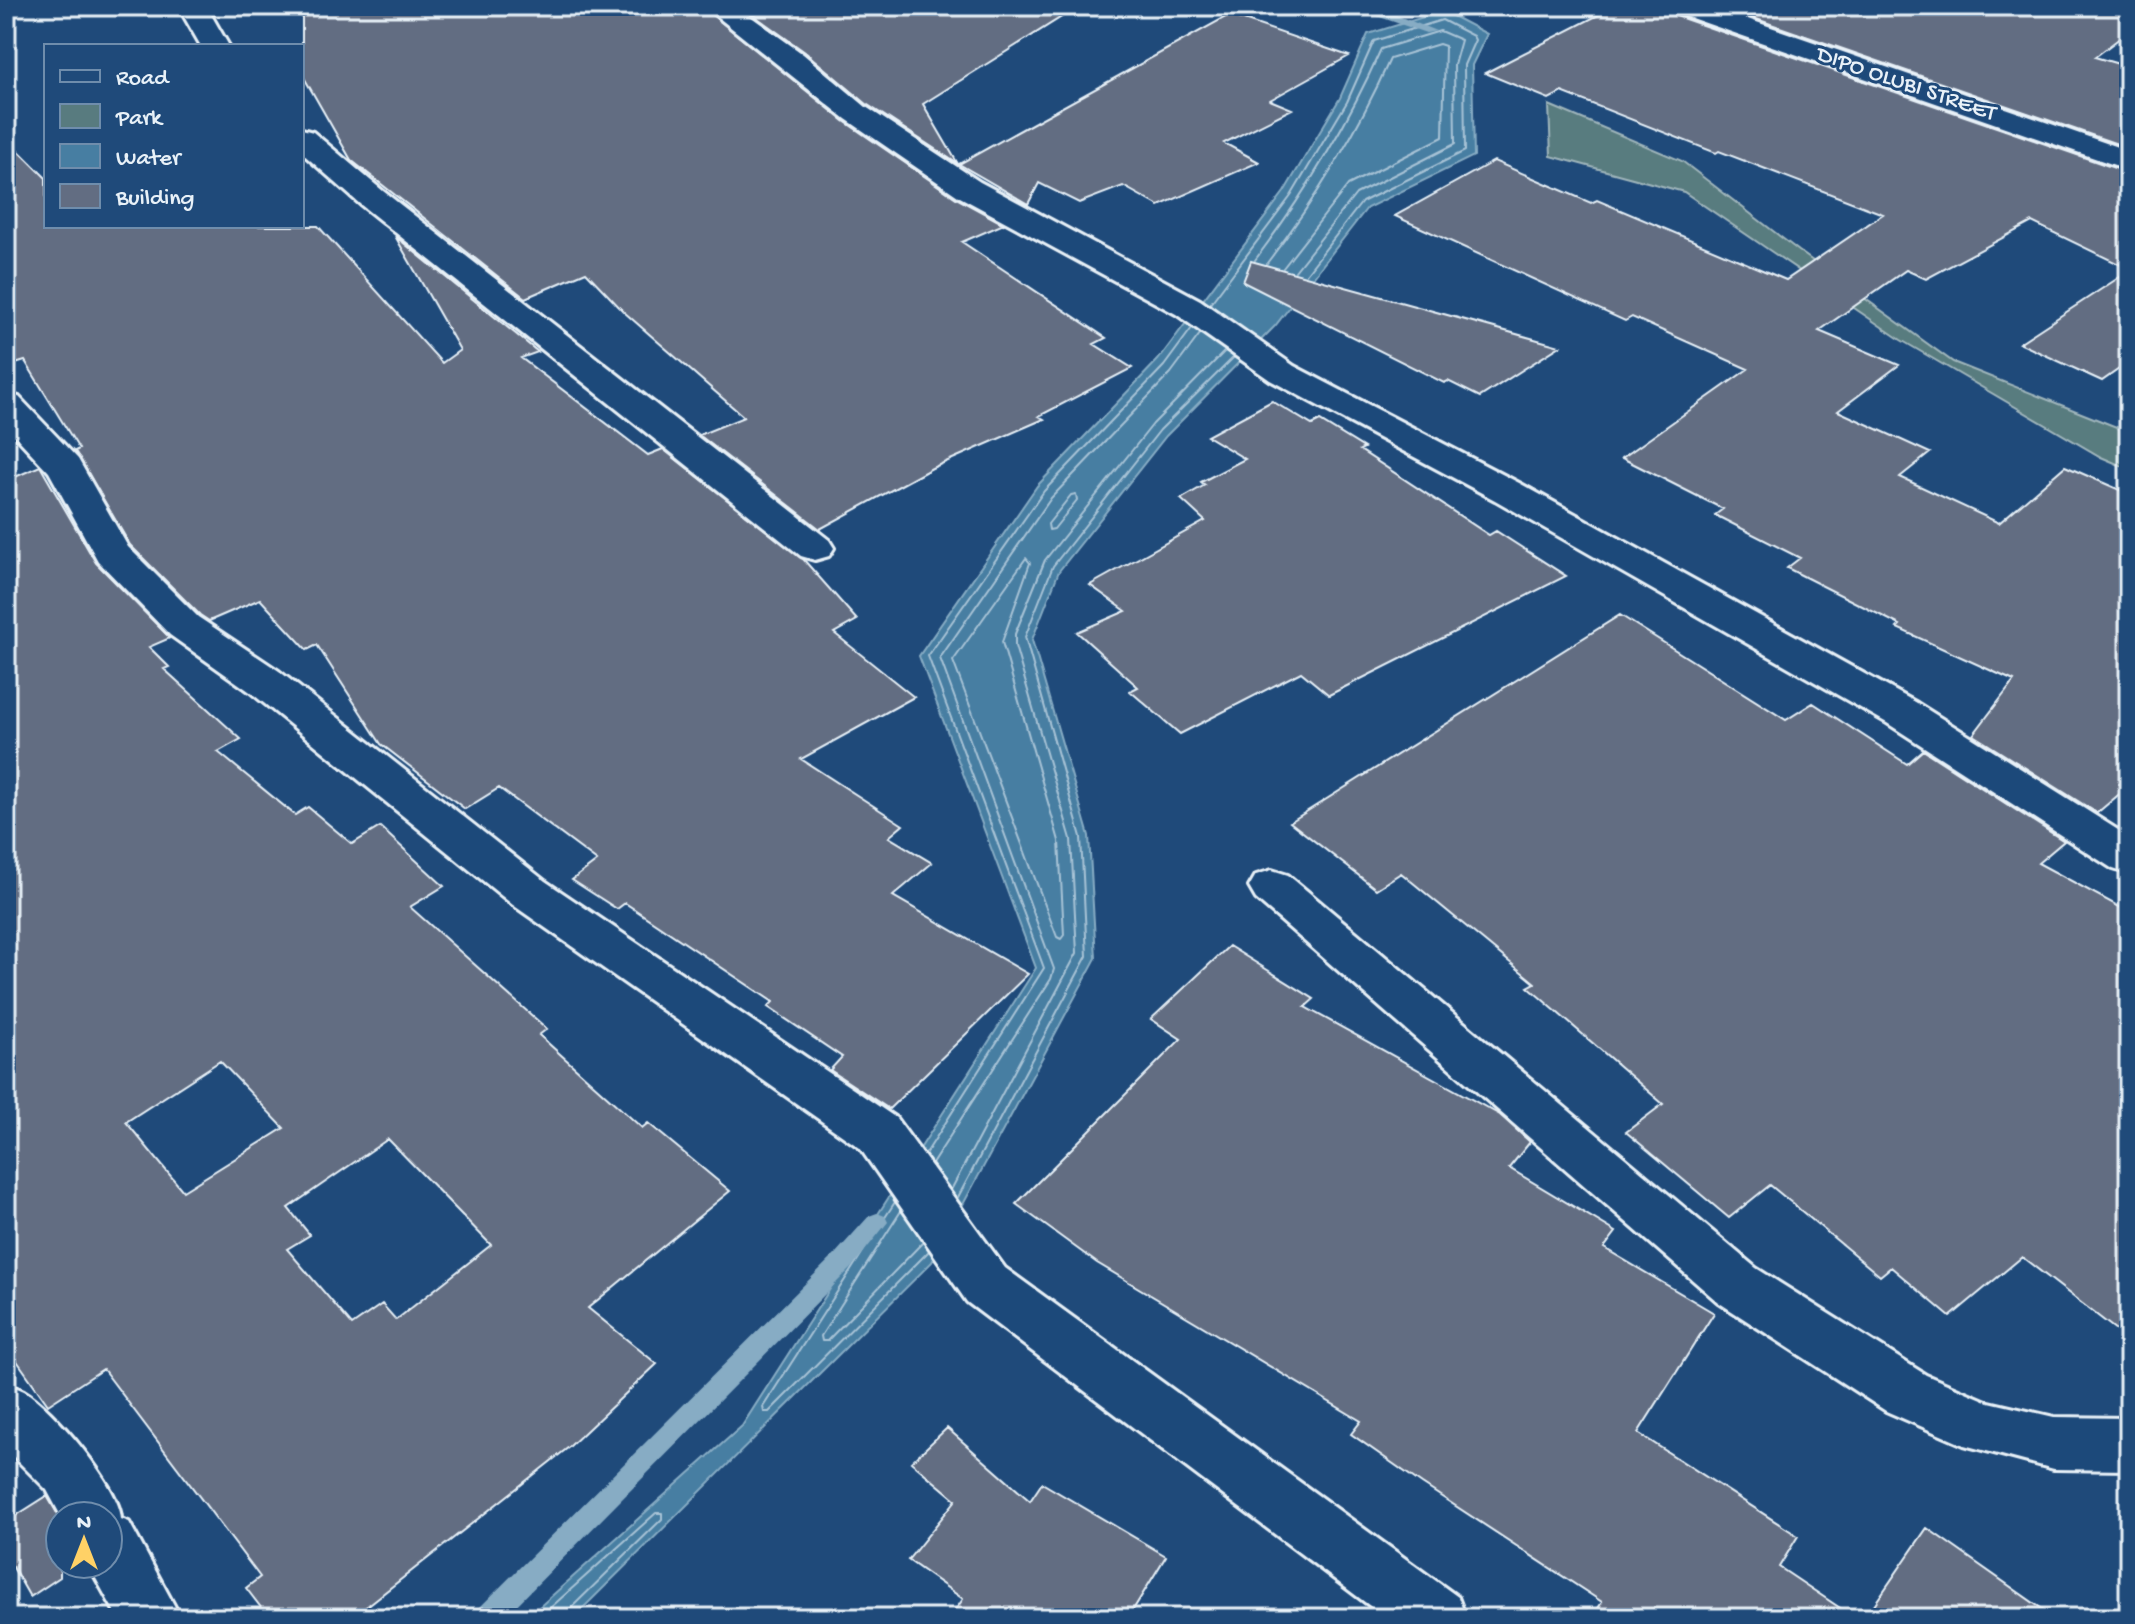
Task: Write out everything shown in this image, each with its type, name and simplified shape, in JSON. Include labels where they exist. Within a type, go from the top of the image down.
[{"type":"street","points":[[192,6],[214,44]]},
{"type":"street","points":[[718,6],[793,60],[856,113],[969,189],[1188,307],[1282,373],[1521,500],[1902,713],[2129,858]]},
{"type":"street","name":"DIPO OLUBI STREET","points":[[1684,6],[2129,161]]},
{"type":"street","points":[[304,140],[372,198],[815,548]]},
{"type":"street","points":[[6,405],[65,467],[112,553],[184,626],[264,681],[529,893],[878,1133],[986,1285],[1436,1618]]},
{"type":"street","points":[[1272,887],[1737,1285],[1906,1393],[1984,1427],[2054,1443],[2129,1444]]},
{"type":"street","points":[[6,1410],[67,1471],[84,1500]]},
{"type":"street","points":[[124,1570],[151,1618]]},
{"type":"green space","points":[[1549,105],[1682,161],[1799,251],[1953,362],[2129,432],[2129,469],[2101,457],[1901,340],[1684,192],[1551,156]]},
{"type":"water","points":[[1443,11],[1487,34],[1472,65],[1474,156],[1367,208],[1275,326],[1166,436],[1059,571],[1032,640],[1089,836],[1096,958],[932,1262],[573,1618],[527,1618],[742,1426],[1036,968],[919,656],[1037,486],[1158,360],[1284,192],[1340,98],[1368,34]]},
{"type":"building","points":[[302,6],[701,6],[844,121],[956,198],[1004,224],[962,242],[1106,338],[1094,344],[1132,368],[1039,416],[1044,419],[932,468],[820,529],[699,435],[744,417],[624,312],[586,272],[525,298],[351,160],[304,78]]},
{"type":"building","points":[[741,6],[1079,6],[923,104],[958,164],[868,105],[805,52]]},
{"type":"building","points":[[1616,6],[1667,6],[1673,15],[2129,173],[2129,269],[2032,222],[1926,279],[1906,270],[1819,331],[1899,365],[1838,411],[1930,453],[1900,477],[1999,523],[2065,466],[2129,494],[2129,786],[2097,813],[1973,735],[2014,681],[1897,628],[1900,625],[1787,568],[1800,558],[1715,515],[1723,509],[1622,458],[1748,369],[1632,317],[1625,321],[1395,216],[1494,161],[1591,203],[1597,200],[1786,280],[1883,214],[1562,92],[1549,99],[1485,73]]},
{"type":"building","points":[[1719,6],[2129,6],[2129,31],[2095,57],[2129,67],[2129,148]]},
{"type":"building","points":[[1229,15],[1349,56],[1270,100],[1292,109],[1224,143],[1259,162],[1159,206],[1123,186],[1079,203],[1039,183],[1028,204],[959,164]]},
{"type":"building","points":[[6,138],[44,176],[44,228],[318,226],[442,363],[460,350],[395,236],[538,352],[521,358],[648,455],[663,449],[804,560],[857,620],[834,633],[914,697],[801,759],[903,825],[889,837],[932,863],[893,896],[1028,974],[889,1109],[830,1070],[842,1057],[768,1007],[773,1002],[625,903],[617,909],[572,880],[597,861],[499,788],[465,809],[381,744],[317,645],[307,650],[260,599],[209,621],[200,615],[130,545],[75,451],[79,449],[25,361],[6,367]]},
{"type":"building","points":[[1251,261],[1560,346],[1480,397],[1448,381],[1444,383],[1243,282]]},
{"type":"building","points":[[2129,271],[2129,362],[2102,381],[2019,343]]},
{"type":"building","points":[[1272,401],[1312,425],[1320,421],[1489,535],[1496,531],[1566,576],[1329,695],[1301,672],[1180,734],[1130,691],[1138,687],[1077,632],[1126,611],[1090,585],[1205,521],[1181,499],[1205,485],[1201,482],[1245,459],[1207,436]]},
{"type":"building","points":[[40,466],[96,563],[170,638],[149,647],[169,667],[164,669],[241,739],[218,752],[295,815],[308,807],[352,844],[380,827],[444,886],[410,907],[547,1029],[539,1035],[642,1128],[648,1123],[730,1191],[588,1308],[657,1364],[569,1447],[352,1618],[269,1618],[246,1588],[260,1577],[103,1369],[48,1405],[6,1345],[6,481]],"holes":[[[220,1061],[284,1128],[183,1191],[126,1122]],[[388,1139],[491,1245],[396,1320],[382,1304],[352,1325],[287,1249],[310,1235],[288,1208]]]},
{"type":"building","points":[[1620,615],[1786,720],[1813,703],[1907,764],[1923,750],[2064,841],[2038,863],[2129,912],[2129,1340],[2022,1257],[1950,1317],[1891,1267],[1880,1276],[1770,1185],[1729,1218],[1626,1132],[1663,1104],[1528,987],[1535,983],[1401,873],[1376,889],[1290,822]]},
{"type":"building","points":[[1229,946],[1314,999],[1305,1007],[1500,1115],[1530,1142],[1509,1168],[1616,1232],[1604,1248],[1714,1313],[1638,1433],[1798,1536],[1779,1567],[1855,1618],[1592,1618],[1602,1602],[1351,1434],[1361,1421],[1097,1263],[1016,1204],[1181,1039],[1151,1019]]},
{"type":"building","points":[[947,1428],[1030,1501],[1042,1483],[1166,1556],[1128,1618],[950,1618],[963,1599],[908,1560],[956,1500],[911,1462]]},
{"type":"building","points":[[47,1496],[49,1500],[44,1500],[44,1580],[56,1580],[30,1597],[6,1555],[6,1522]]},
{"type":"building","points":[[1927,1528],[2055,1618],[1865,1618]]},
{"type":"waterway","points":[[1354,6],[1377,11],[1430,31]]},
{"type":"waterway","points":[[487,1618],[843,1261],[877,1222]]}]
